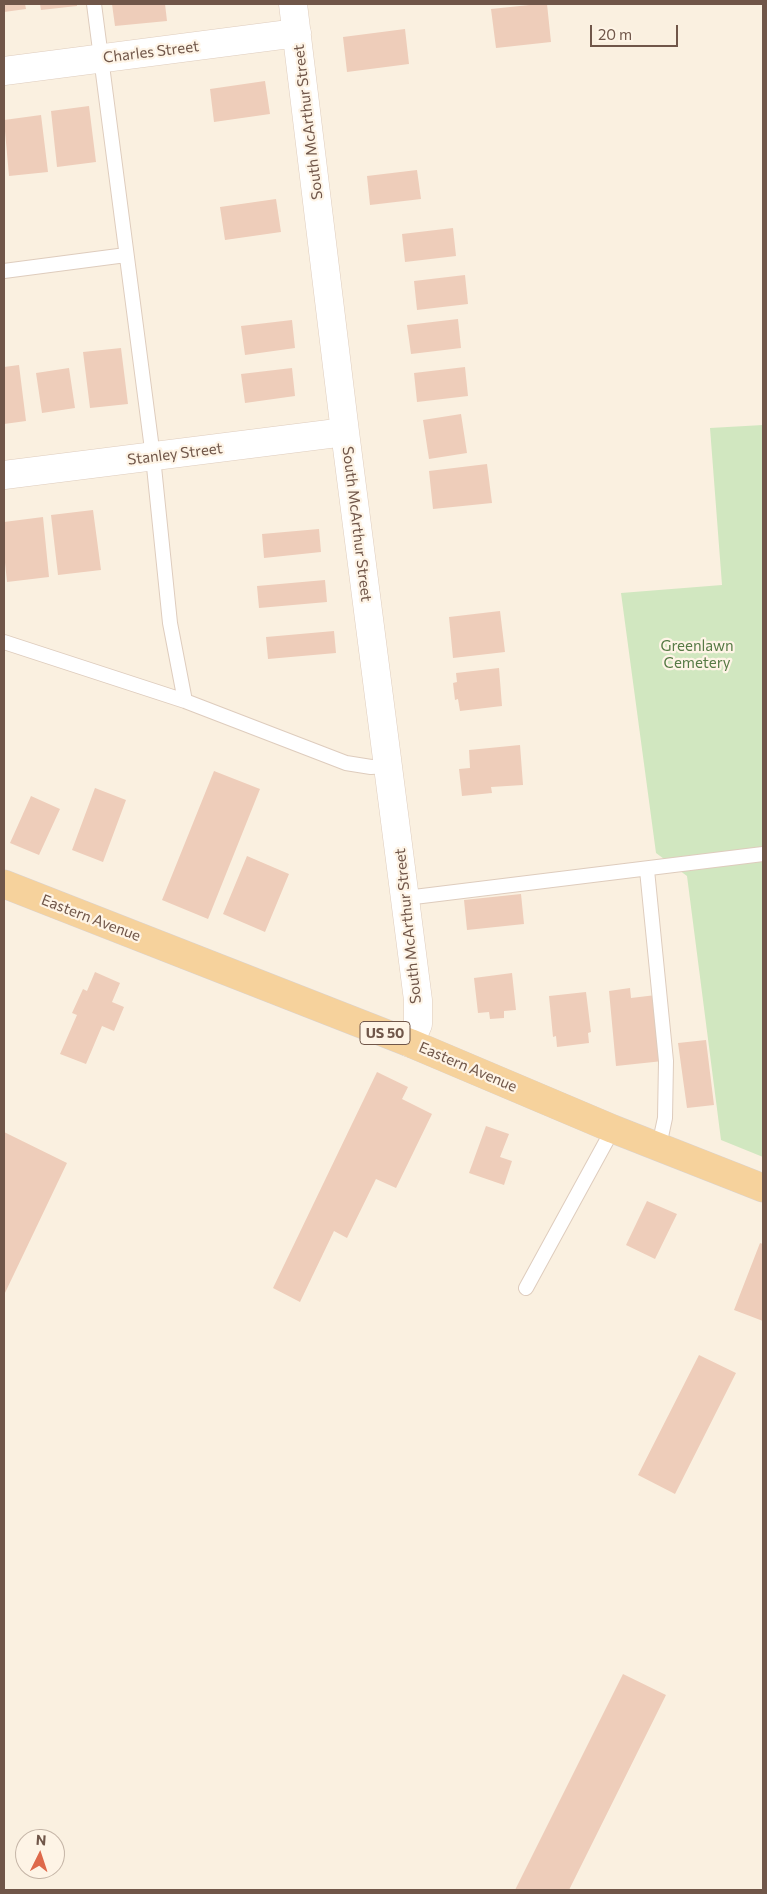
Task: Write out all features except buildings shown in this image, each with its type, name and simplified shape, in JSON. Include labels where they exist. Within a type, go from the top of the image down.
[{"type":"main road","name":"Eastern Avenue","points":[[4,884],[410,1043],[613,1129],[763,1188]]},
{"type":"street","name":"South McArthur Street","points":[[293,4],[345,432],[418,1000],[418,1024],[410,1043]]},
{"type":"street","name":"Charles Street","points":[[4,71],[297,33]]},
{"type":"street","name":"Stanley Street","points":[[4,475],[345,432]]},
{"type":"lane","points":[[94,4],[153,457],[170,623],[185,701]]},
{"type":"lane","points":[[4,271],[126,255]]},
{"type":"lane","points":[[4,642],[185,701],[346,763],[370,767],[388,766]]},
{"type":"lane","points":[[406,898],[647,870],[763,854]]},
{"type":"lane","points":[[647,870],[666,1061],[665,1118],[659,1146]]},
{"type":"lane","points":[[526,1288],[613,1129]]},
{"type":"green space","name":"Greenlawn Cemetery","points":[[763,425],[763,1157],[721,1140],[687,876],[656,853],[621,593],[722,585],[710,428]]}]
